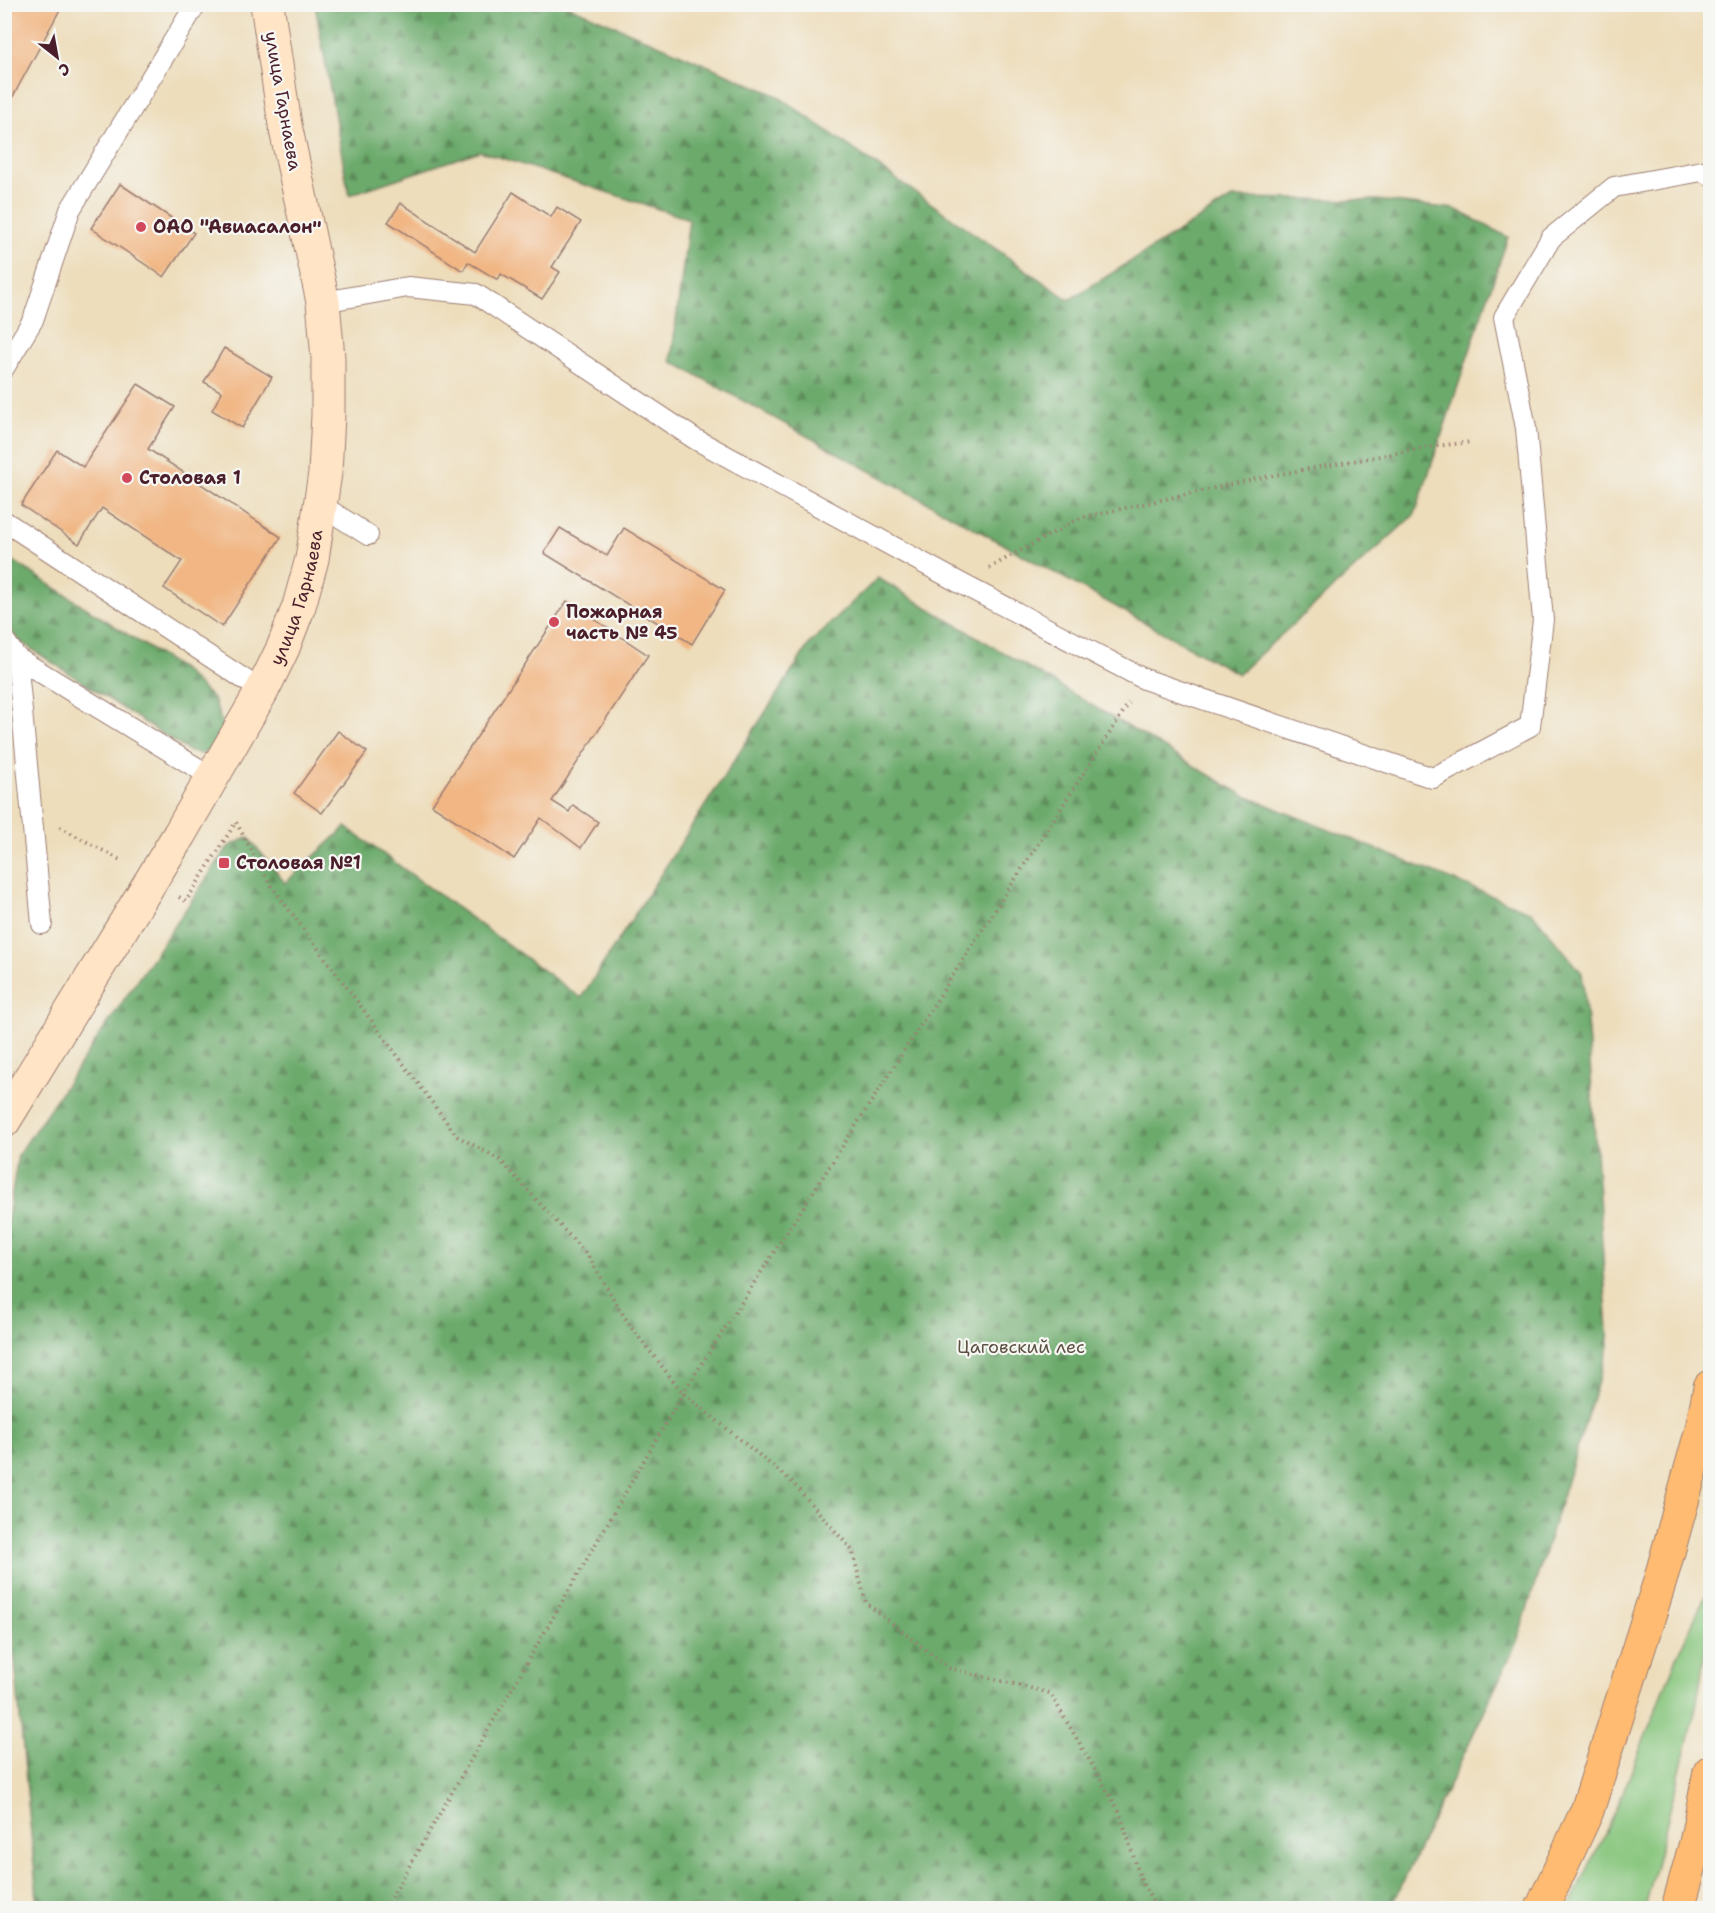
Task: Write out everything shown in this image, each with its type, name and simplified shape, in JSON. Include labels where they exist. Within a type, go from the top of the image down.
[{"type":"main road","points":[[1542,1908],[1587,1811],[1659,1581],[1702,1429],[1710,1387]]},
{"type":"main road","points":[[1678,1908],[1696,1843],[1710,1772]]},
{"type":"street","name":"улица Гарнаева","points":[[4,1121],[151,880],[262,691],[283,648],[299,606],[312,559],[321,505],[328,415],[328,358],[322,302],[285,125],[267,4]]},
{"type":"lane","points":[[4,368],[33,320],[70,210],[196,4]]},
{"type":"lane","points":[[322,302],[408,287],[476,294],[694,439],[960,583],[1144,679],[1433,778],[1530,726],[1543,620],[1526,428],[1504,317],[1551,238],[1614,187],[1702,171],[1710,175]]},
{"type":"lane","points":[[321,505],[368,535]]},
{"type":"lane","points":[[4,521],[262,691]]},
{"type":"lane","points":[[4,640],[17,658],[212,777]]},
{"type":"lane","points":[[17,658],[42,924]]},
{"type":"path","points":[[960,583],[1080,518],[1264,477],[1436,446],[1472,442]]},
{"type":"path","points":[[384,1908],[683,1394],[1144,679]]},
{"type":"path","points":[[32,812],[123,862],[186,902],[236,822],[270,884],[457,1136],[500,1160],[588,1256],[630,1326],[683,1394],[790,1481],[852,1550],[866,1603],[949,1668],[1050,1693],[1119,1811],[1141,1880],[1156,1908]]},
{"type":"green space","points":[[315,5],[567,5],[776,95],[1069,300],[1232,198],[1377,200],[1455,209],[1508,237],[1415,514],[1238,674],[671,361],[689,219],[480,151],[349,195]]},
{"type":"green space","points":[[4,555],[183,670],[213,699],[224,728],[210,751],[201,754],[190,752],[19,641],[5,623]]},
{"type":"green space","name":"Цаговский лес","points":[[878,578],[1243,795],[1532,912],[1582,973],[1609,1346],[1517,1642],[1391,1908],[38,1908],[4,1547],[4,1242],[18,1155],[228,847],[248,837],[285,883],[346,827],[581,998],[810,643]]},
{"type":"green space","points":[[1710,1585],[1710,1620],[1696,1708],[1645,1908],[1569,1908],[1616,1810],[1677,1657]]},
{"type":"building","points":[[4,4],[63,4],[4,113]]},
{"type":"building","points":[[120,184],[194,233],[164,277],[91,228]]},
{"type":"building","points":[[513,192],[551,217],[557,207],[581,222],[552,267],[560,272],[542,299],[501,274],[498,280],[468,262],[463,271],[388,222],[401,203],[475,252]]},
{"type":"building","points":[[224,348],[272,377],[242,428],[212,410],[222,392],[204,382]]},
{"type":"building","points":[[138,384],[175,407],[148,449],[281,537],[222,627],[164,588],[182,561],[102,508],[79,544],[21,505],[57,450],[83,467]]},
{"type":"building","points":[[560,528],[607,556],[624,528],[725,590],[692,644],[544,553]]},
{"type":"building","points":[[567,601],[648,655],[552,801],[569,812],[573,805],[598,822],[581,848],[541,818],[514,859],[432,805]]},
{"type":"building","points":[[338,731],[367,752],[322,813],[294,793]]},
{"type":"place","name":"ОАО \"Авиасалон\"","points":[[141,227]]},
{"type":"place","name":"Столовая 1","points":[[127,478]]},
{"type":"place","name":"Пожарная часть № 45","points":[[554,622]]},
{"type":"place","name":"Столовая №1","points":[[224,863]]}]
